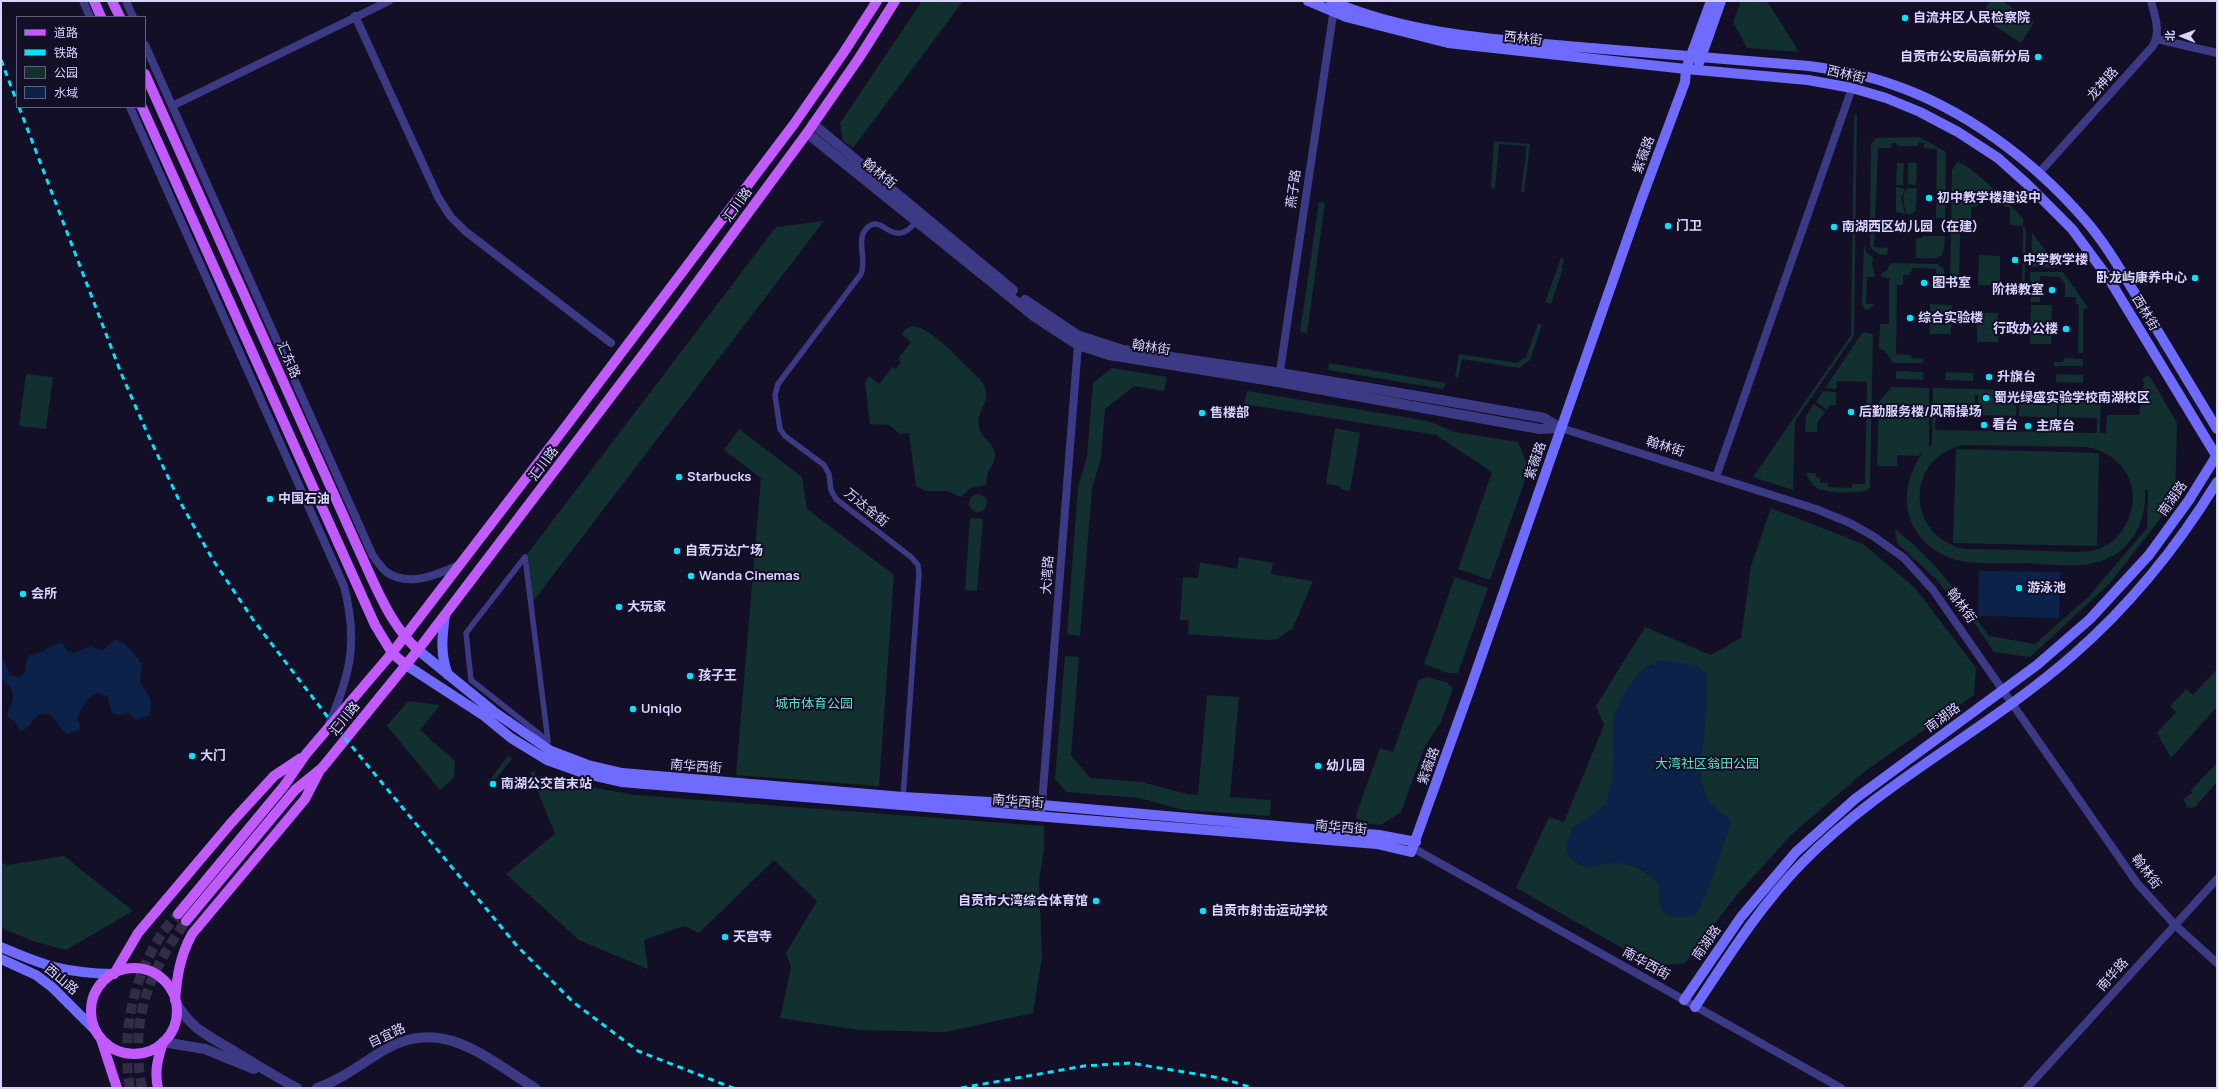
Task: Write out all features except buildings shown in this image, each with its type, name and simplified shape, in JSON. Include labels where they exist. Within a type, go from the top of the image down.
[{"type":"main road","points":[[94,1],[101,16]]},
{"type":"main road","points":[[112,1],[120,16]]},
{"type":"main road","name":"汇川路","points":[[877,1],[794,124],[404,637],[306,754],[284,786],[182,917],[295,790],[322,768],[418,650],[671,318],[807,133],[859,58],[895,1]]},
{"type":"main road","name":"西林街","points":[[1308,1],[1334,4],[1449,34],[1502,41],[1809,66],[1849,72],[1889,83],[1966,119],[2006,146],[2039,173],[2085,220],[2116,265],[2217,429]]},
{"type":"main road","name":"紫薇路","points":[[1696,57],[1711,1]]},
{"type":"main road","name":"紫薇路","points":[[1414,845],[1640,203],[1685,82],[1721,1]]},
{"type":"main road","name":"西林街","points":[[1334,4],[1387,29],[1448,43],[1808,80],[1852,88],[1886,98],[1920,112],[1958,132],[1998,158],[2072,229],[2109,278],[2217,456]]},
{"type":"main road","name":"汇东路","points":[[146,76],[388,613],[404,637],[418,650]]},
{"type":"main road","points":[[142,108],[375,625],[392,652],[406,665]]},
{"type":"main road","name":"南湖路","points":[[1684,1000],[1741,917],[1796,852],[1855,800],[2004,690],[2064,642],[2121,588],[2149,555],[2189,500],[2217,456]]},
{"type":"main road","name":"南湖路","points":[[1695,1007],[1750,924],[1802,862],[1860,812],[2073,656],[2130,600],[2199,511],[2217,482]]},
{"type":"main road","points":[[445,615],[442,650],[443,660],[448,675]]},
{"type":"main road","name":"南华西街","points":[[406,665],[483,715],[529,750],[547,760],[586,774],[621,782],[776,795],[902,802],[1042,805],[1379,835],[1414,845],[1410,852],[1377,844],[1041,816],[902,802],[658,777],[622,773],[588,765],[551,751],[527,736],[418,650]]},
{"type":"main road","points":[[114,974],[138,933],[231,823],[274,776],[306,754]]},
{"type":"main road","points":[[158,1088],[155,1077],[157,1061],[163,1042],[174,1027],[177,1014],[175,1000],[177,974],[182,952],[192,934],[306,799],[322,768]]},
{"type":"main road","name":"西山路","points":[[1,947],[41,964],[63,970],[114,974]]},
{"type":"main road","name":"西山路","points":[[1,959],[36,975],[52,987],[98,1034]]},
{"type":"main road","points":[[117,1088],[91,1017],[92,1002],[97,988],[107,977],[121,970],[135,968],[150,971],[162,978],[170,988],[175,1000]]},
{"type":"main road","points":[[98,1034],[105,1043],[117,1051],[132,1054],[145,1053],[163,1042]]},
{"type":"street","points":[[83,1],[90,16]]},
{"type":"street","points":[[126,1],[133,16]]},
{"type":"street","points":[[172,106],[388,1]]},
{"type":"street","points":[[2150,1],[2157,24],[2157,39],[2217,53]]},
{"type":"street","name":"燕子路","points":[[1279,377],[1334,4]]},
{"type":"street","points":[[355,16],[438,197],[450,216],[465,230],[611,343]]},
{"type":"street","name":"龙神路","points":[[2039,173],[2148,53],[2157,39]]},
{"type":"street","points":[[146,46],[373,556],[385,571],[402,579],[414,579],[436,575],[459,565]]},
{"type":"street","points":[[1716,477],[1852,88]]},
{"type":"street","points":[[130,108],[344,586],[350,611],[353,642],[349,667],[341,696],[327,729]]},
{"type":"street","name":"翰林街","points":[[813,124],[1033,307],[1080,341]]},
{"type":"street","name":"翰林街","points":[[807,133],[1035,317],[1109,355],[1279,377],[1540,429],[1561,428],[1716,477],[1850,523],[1904,558],[1944,604],[2137,883],[2175,925],[2217,963]]},
{"type":"street","name":"万达金街","points":[[902,802],[919,573],[918,565],[911,557],[836,499],[832,490],[829,474],[824,465],[782,432],[778,423],[775,395],[778,384],[861,274],[864,266],[862,241],[865,230],[869,226],[879,225],[892,232],[901,234],[909,231],[917,221]]},
{"type":"street","name":"大湾路","points":[[1041,816],[1080,341]]},
{"type":"street","points":[[524,556],[548,741],[471,680],[466,633],[524,556]]},
{"type":"street","name":"南华西街","points":[[1414,845],[1695,1007],[1841,1088]]},
{"type":"street","name":"南华路","points":[[2027,1088],[2217,879]]},
{"type":"street","points":[[175,1000],[182,1015],[192,1025],[269,1074]]},
{"type":"street","name":"自宜路","points":[[317,1088],[328,1084],[387,1048],[412,1037],[441,1036],[460,1042],[535,1088]]},
{"type":"street","points":[[163,1042],[206,1049],[269,1074],[297,1088]]},
{"type":"green space","points":[[922,1],[963,1],[853,148],[843,141],[840,123]]},
{"type":"green space","points":[[1741,1],[1767,1],[1799,52],[1747,48],[1733,22]]},
{"type":"green space","points":[[1990,1],[2002,1],[2034,22],[2021,43],[1980,16]]},
{"type":"green space","points":[[1857,114],[1854,336],[1795,421],[1793,490],[1753,477],[1851,335],[1854,116]]},
{"type":"green space","points":[[1919,137],[1946,152],[1945,218],[1936,218],[1937,149],[1924,148],[1924,143],[1918,143],[1918,146],[1897,146],[1897,143],[1891,143],[1891,148],[1878,148],[1874,247],[1888,248],[1887,255],[1879,254],[1874,252],[1870,245],[1871,144],[1876,138]]},
{"type":"green space","points":[[1494,141],[1530,144],[1524,192],[1521,192],[1527,146],[1499,144],[1495,188],[1491,188]]},
{"type":"green space","points":[[1957,162],[1972,170],[2001,196],[2023,218],[2023,226],[2010,225],[2010,207],[2005,207],[2000,201],[1982,201],[1976,207],[1971,207],[1971,221],[1961,219],[1959,228],[1959,287],[1950,287],[1952,170]]},
{"type":"green space","points":[[1897,163],[1904,163],[1903,185],[1896,185]]},
{"type":"green space","points":[[1908,163],[1917,163],[1916,185],[1908,184]]},
{"type":"green space","points":[[1896,187],[1905,189],[1901,198],[1905,214],[1896,212]]},
{"type":"green space","points":[[1909,188],[1917,188],[1916,210],[1910,215],[1906,214],[1903,200],[1904,194]]},
{"type":"green space","points":[[1319,202],[1325,203],[1307,333],[1300,332]]},
{"type":"green space","points":[[824,221],[531,604],[525,557],[776,227]]},
{"type":"green space","points":[[2023,226],[2026,229],[2024,297],[2022,297]]},
{"type":"green space","points":[[2032,233],[2059,268],[2031,267]]},
{"type":"green space","points":[[1922,236],[1945,236],[1942,255],[1935,258],[1916,258],[1916,238],[1921,238]]},
{"type":"green space","points":[[1864,245],[1866,252],[1873,258],[1872,263],[1875,277],[1867,277],[1866,304],[1874,304],[1869,310],[1865,309],[1862,304]]},
{"type":"green space","points":[[1979,255],[2000,256],[2000,285],[1978,285]]},
{"type":"green space","points":[[1561,258],[1564,259],[1561,268],[1563,268],[1551,304],[1545,302]]},
{"type":"green space","points":[[1890,263],[1938,264],[1944,269],[1944,287],[1935,287],[1936,269],[1913,268],[1909,275],[1903,275],[1903,285],[1897,285],[1896,354],[1911,355],[1912,358],[1923,359],[1923,363],[1893,363],[1885,351],[1879,348],[1880,324],[1889,324],[1889,278],[1881,277],[1881,274],[1887,270]]},
{"type":"green space","points":[[2030,272],[2063,272],[2088,308],[2083,310],[2083,353],[2078,353],[2079,305],[2076,304],[2076,297],[2065,297],[2065,284],[2059,277],[2040,276],[2040,302],[2031,302]]},
{"type":"green space","points":[[1930,304],[1952,305],[1951,334],[1930,334]]},
{"type":"green space","points":[[2031,305],[2052,305],[2051,344],[2030,344]]},
{"type":"green space","points":[[1977,313],[1998,313],[1998,342],[1977,342]]},
{"type":"green space","points":[[1538,324],[1542,325],[1530,360],[1519,368],[1462,359],[1458,378],[1455,377],[1459,354],[1517,363],[1526,357]]},
{"type":"green space","points":[[913,326],[921,328],[939,340],[981,380],[985,388],[986,394],[980,415],[979,427],[982,435],[991,444],[995,452],[995,458],[987,474],[986,485],[971,488],[961,497],[947,491],[926,491],[916,486],[909,433],[900,434],[889,425],[870,424],[865,383],[869,376],[879,384],[892,367],[896,369],[901,362],[898,359],[911,342],[901,334],[907,328]]},
{"type":"green space","points":[[1863,332],[1873,334],[1870,488],[1861,492],[1836,492],[1822,490],[1813,485],[1806,473],[1816,473],[1816,478],[1820,478],[1820,483],[1828,483],[1828,487],[1852,488],[1852,484],[1865,484],[1867,382],[1837,381],[1836,389],[1825,388]]},
{"type":"green space","points":[[2064,358],[2083,359],[2083,366],[2054,366],[2054,362],[2063,362]]},
{"type":"green space","points":[[1329,363],[1446,383],[1443,389],[1328,370]]},
{"type":"green space","points":[[1112,368],[1167,377],[1164,391],[1134,386],[1105,409],[1101,458],[1092,489],[1080,636],[1067,634],[1078,487],[1087,456],[1093,383]]},
{"type":"green space","points":[[1896,371],[1923,372],[1923,380],[1896,379]]},
{"type":"green space","points":[[1946,372],[1973,373],[1973,381],[1945,380]]},
{"type":"green space","points":[[2007,373],[2034,373],[2034,382],[2006,381]]},
{"type":"green space","points":[[26,374],[53,377],[46,429],[19,426]]},
{"type":"green space","points":[[2056,374],[2083,375],[2083,383],[2056,382]]},
{"type":"green space","points":[[2149,375],[2177,423],[2175,500],[2109,584],[2030,657],[1994,652],[1972,620],[1959,609],[1936,579],[1897,543],[1895,529],[1935,566],[1957,592],[1989,636],[2035,644],[2089,596],[2147,528],[2148,491],[2145,489],[2143,514],[2134,536],[2126,546],[2106,559],[2093,563],[2068,565],[1982,563],[1956,560],[1939,552],[1925,542],[1915,529],[1909,515],[1907,500],[1908,484],[1914,468],[1923,452],[1918,456],[1897,455],[1897,466],[1877,466],[1879,401],[1892,387],[1929,388],[1929,447],[1932,444],[1933,388],[2101,392],[2100,433],[2106,433],[2107,415],[2139,415],[2144,382],[2142,379]],"holes":[[[1975,395],[1978,395],[1978,415],[2016,416],[2017,396],[2019,396],[2019,416],[2057,418],[2057,397],[2059,397],[2059,417],[2097,418],[2097,433],[1935,430],[1936,414],[1974,416]],[[1963,445],[2086,447],[2107,454],[2123,468],[2130,481],[2132,504],[2126,525],[2111,542],[2101,548],[2085,552],[1965,549],[1946,542],[1932,530],[1923,514],[1920,497],[1922,480],[1930,465],[1944,453]]]},
{"type":"green space","points":[[1247,391],[1428,421],[1455,432],[1518,442],[1529,469],[1490,580],[1458,569],[1492,472],[1436,435],[1244,404]]},
{"type":"green space","points":[[1823,391],[1836,392],[1836,405],[1830,405],[1827,410],[1816,402]]},
{"type":"green space","points":[[1814,404],[1825,412],[1817,423],[1817,432],[1805,432],[1806,416]]},
{"type":"green space","points":[[1335,428],[1360,433],[1350,491],[1340,489],[1340,486],[1326,484]]},
{"type":"green space","name":"城市体育公园","points":[[739,429],[802,477],[807,509],[894,575],[879,786],[736,775],[761,478],[724,450]]},
{"type":"green space","points":[[1956,449],[2099,453],[2097,546],[1953,543]]},
{"type":"green space","points":[[974,494],[982,494],[987,499],[985,510],[982,512],[974,512],[969,507],[969,499]]},
{"type":"green space","name":"大湾社区翁田公园","points":[[1771,508],[1863,544],[1916,589],[1976,668],[1974,695],[1864,772],[1790,836],[1735,897],[1685,963],[1654,966],[1516,888],[1549,817],[1564,822],[1604,725],[1596,706],[1645,627],[1711,655],[1741,638],[1751,566]]},
{"type":"green space","points":[[970,518],[983,519],[977,591],[965,590]]},
{"type":"green space","points":[[1239,557],[1273,563],[1271,574],[1313,581],[1293,628],[1277,639],[1266,640],[1188,634],[1189,620],[1180,620],[1183,577],[1198,578],[1200,562],[1237,569]]},
{"type":"green space","points":[[1455,577],[1488,588],[1458,673],[1448,673],[1424,664]]},
{"type":"green space","points":[[1065,656],[1079,657],[1071,755],[1090,778],[1142,782],[1187,794],[1198,795],[1207,695],[1239,697],[1230,797],[1271,800],[1270,816],[1184,810],[1139,798],[1066,792],[1055,779]]},
{"type":"green space","points":[[2217,669],[2217,707],[2171,758],[2157,733],[2176,712],[2170,706],[2186,689],[2193,695]]},
{"type":"green space","points":[[1427,677],[1446,682],[1453,688],[1441,722],[1425,746],[1401,812],[1381,825],[1368,824],[1368,822],[1355,818],[1380,748],[1393,752],[1419,680]]},
{"type":"green space","points":[[408,701],[440,705],[420,730],[455,761],[454,778],[440,790],[387,726]]},
{"type":"green space","points":[[508,756],[512,759],[489,787],[487,783]]},
{"type":"green space","points":[[2217,763],[2217,782],[2194,808],[2187,807],[2183,799],[2192,793],[2191,790]]},
{"type":"green space","points":[[530,772],[535,772],[536,776],[556,777],[585,786],[635,795],[1044,826],[1044,849],[1039,881],[1042,957],[1033,1013],[945,1032],[859,1030],[780,1018],[791,967],[786,953],[817,901],[774,860],[699,933],[684,926],[644,940],[648,969],[579,940],[506,874],[555,834]]},
{"type":"green space","points":[[64,856],[133,911],[66,950],[36,942],[1,928],[1,862],[7,865]]},
{"type":"water","name":"游泳池","points":[[1979,571],[2060,572],[2059,618],[1978,616]]},
{"type":"water","points":[[114,640],[127,646],[142,664],[140,683],[148,695],[151,703],[148,716],[136,720],[128,713],[117,715],[112,713],[107,696],[98,693],[90,697],[83,707],[77,719],[80,725],[79,730],[68,734],[50,715],[38,715],[27,728],[20,731],[15,721],[8,718],[8,711],[13,695],[9,686],[1,677],[1,659],[5,662],[9,674],[19,677],[25,673],[27,659],[30,655],[56,644],[63,643],[67,651],[73,653],[88,647],[101,650],[105,649]]},
{"type":"water","points":[[1661,660],[1698,666],[1707,674],[1706,720],[1701,762],[1702,780],[1710,802],[1729,819],[1731,823],[1706,895],[1695,916],[1677,917],[1665,914],[1660,904],[1660,885],[1651,877],[1635,867],[1623,863],[1608,863],[1592,867],[1583,866],[1568,856],[1566,842],[1573,827],[1606,803],[1612,779],[1614,758],[1613,718],[1623,694],[1642,669]]},
{"type":"tunnel","points":[[130,1088],[127,1049],[128,1030],[136,991],[150,955],[161,935],[178,914]]},
{"type":"tunnel","points":[[142,1088],[138,1042],[140,1020],[145,1000],[161,960],[186,921]]},
{"type":"railway","points":[[1,60],[16,99]]},
{"type":"railway","points":[[19,108],[121,373],[148,435],[179,500],[213,560],[254,621],[330,720],[517,946],[573,1002],[638,1051],[733,1088]]},
{"type":"railway","points":[[961,1088],[1084,1066],[1130,1063],[1220,1078],[1253,1088]]},
{"type":"place","name":"自流井区人民检察院","points":[[1905,18]]},
{"type":"place","name":"自贡市公安局高新分局","points":[[2038,57]]},
{"type":"place","name":"初中教学楼建设中","points":[[1929,198]]},
{"type":"place","name":"门卫","points":[[1668,226]]},
{"type":"place","name":"南湖西区幼儿园（在建）","points":[[1834,227]]},
{"type":"place","name":"中学教学楼","points":[[2015,260]]},
{"type":"place","name":"卧龙屿康养中心","points":[[2195,278]]},
{"type":"place","name":"图书室","points":[[1924,283]]},
{"type":"place","name":"阶梯教室","points":[[2052,290]]},
{"type":"place","name":"综合实验楼","points":[[1910,318]]},
{"type":"place","name":"行政办公楼","points":[[2066,329]]},
{"type":"place","name":"升旗台","points":[[1989,377]]},
{"type":"place","name":"蜀光绿盛实验学校南湖校区","points":[[1986,398]]},
{"type":"place","name":"后勤服务楼/风雨操场","points":[[1851,412]]},
{"type":"place","name":"售楼部","points":[[1202,413]]},
{"type":"place","name":"看台","points":[[1984,425]]},
{"type":"place","name":"主席台","points":[[2028,426]]},
{"type":"place","name":"Starbucks","points":[[679,477]]},
{"type":"place","name":"中国石油","points":[[270,499]]},
{"type":"place","name":"自贡万达广场","points":[[677,551]]},
{"type":"place","name":"Wanda Cinemas","points":[[691,576]]},
{"type":"place","name":"游泳池","points":[[2019,588]]},
{"type":"place","name":"会所","points":[[23,594]]},
{"type":"place","name":"大玩家","points":[[619,607]]},
{"type":"place","name":"孩子王","points":[[690,676]]},
{"type":"place","name":"Uniqlo","points":[[633,709]]},
{"type":"place","name":"大门","points":[[192,756]]},
{"type":"place","name":"幼儿园","points":[[1318,766]]},
{"type":"place","name":"南湖公交首末站","points":[[493,784]]},
{"type":"place","name":"自贡市大湾综合体育馆","points":[[1096,901]]},
{"type":"place","name":"自贡市射击运动学校","points":[[1203,911]]},
{"type":"place","name":"天宫寺","points":[[725,937]]}]
